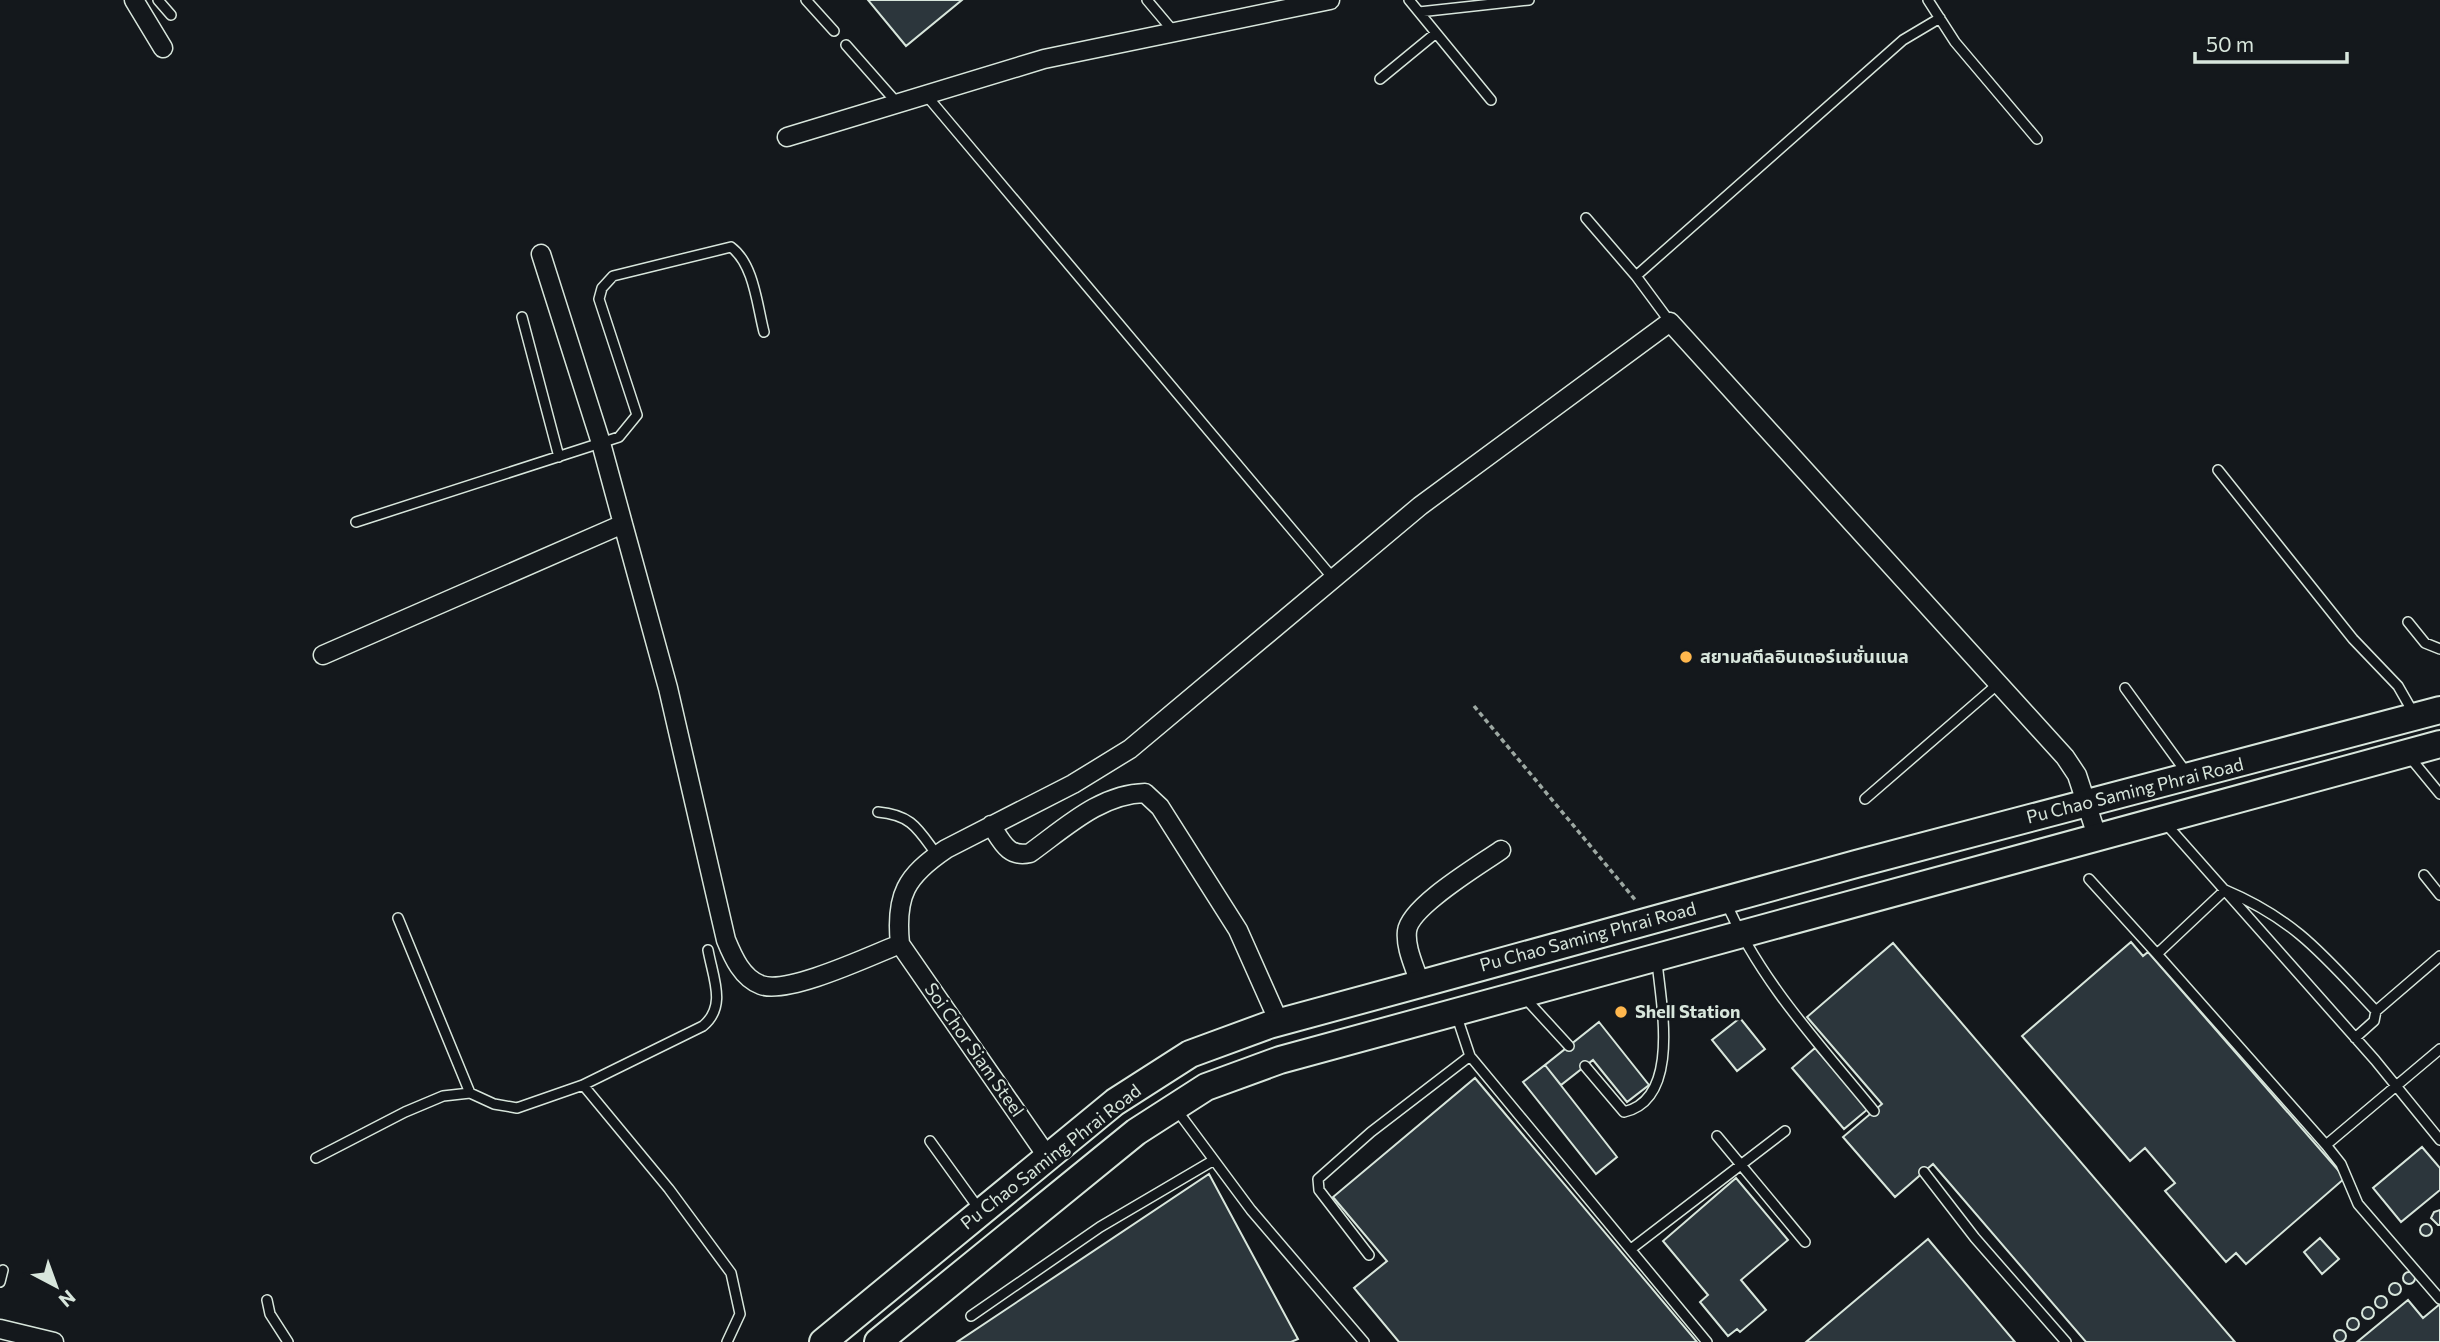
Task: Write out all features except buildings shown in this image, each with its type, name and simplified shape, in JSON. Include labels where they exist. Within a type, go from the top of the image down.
[{"type":"main road","name":"Pu Chao Saming Phrai Road","points":[[823,1342],[1115,1102],[1190,1054],[1279,1022],[2087,802],[2190,778],[2428,714]]},
{"type":"main road","name":"Pu Chao Saming Phrai Road","points":[[878,1342],[1136,1132],[1206,1087],[1280,1060],[2440,744]]},
{"type":"street","points":[[134,0],[163,48]]},
{"type":"street","points":[[787,138],[1044,59],[1330,0]]},
{"type":"street","points":[[541,254],[601,443],[668,688],[726,940],[736,963],[751,979],[763,986],[779,987],[816,977],[900,944],[897,913],[908,884],[927,861],[1073,783],[1130,749],[1420,506],[1670,322],[2064,757],[2077,775],[2097,836]]},
{"type":"street","points":[[323,655],[623,524]]},
{"type":"street","points":[[992,825],[1007,850],[1019,855],[1030,853],[1098,805],[1126,793],[1145,793],[1160,807],[1238,930],[1279,1022]]},
{"type":"street","points":[[1420,984],[1408,947],[1407,929],[1414,916],[1439,894],[1501,850]]},
{"type":"street","name":"Soi Chor Siam Steel","points":[[900,944],[1047,1156]]},
{"type":"street","points":[[0,1329],[54,1342]]},
{"type":"lane","points":[[158,0],[171,15]]},
{"type":"lane","points":[[807,0],[834,31]]},
{"type":"lane","points":[[1147,0],[1174,32]]},
{"type":"lane","points":[[1409,0],[1491,100]]},
{"type":"lane","points":[[1419,12],[1529,0]]},
{"type":"lane","points":[[1928,0],[1955,42],[2037,139]]},
{"type":"lane","points":[[1636,276],[1903,40],[1940,18]]},
{"type":"lane","points":[[1380,79],[1436,33]]},
{"type":"lane","points":[[846,45],[898,104]]},
{"type":"lane","points":[[926,95],[1332,577]]},
{"type":"lane","points":[[1586,218],[1636,276],[1670,322]]},
{"type":"lane","points":[[356,522],[619,437],[637,415],[599,299],[602,288],[613,276],[731,247],[740,254],[747,267],[764,332]]},
{"type":"lane","points":[[522,317],[559,457]]},
{"type":"lane","points":[[2218,470],[2353,639],[2428,714]]},
{"type":"lane","points":[[2408,622],[2431,649],[2440,649]]},
{"type":"lane","points":[[1866,799],[1999,683]]},
{"type":"lane","points":[[2125,688],[2190,778]]},
{"type":"lane","points":[[2407,754],[2440,794]]},
{"type":"lane","points":[[878,811],[900,814],[915,826],[937,855]]},
{"type":"lane","points":[[2162,819],[2356,1038],[2440,1140]]},
{"type":"lane","points":[[2424,875],[2440,895]]},
{"type":"lane","points":[[2089,879],[2326,1145],[2341,1164],[2358,1204],[2440,1299]]},
{"type":"lane","points":[[2157,954],[2225,890]]},
{"type":"lane","points":[[2225,890],[2252,901],[2302,933],[2376,1011]]},
{"type":"lane","points":[[1725,900],[1739,934],[1799,1018],[1874,1111]]},
{"type":"lane","points":[[398,918],[470,1093]]},
{"type":"lane","points":[[316,1158],[405,1112],[443,1096],[470,1093],[494,1104],[517,1108],[583,1085],[691,1032],[713,1018],[719,1006],[708,950]]},
{"type":"lane","points":[[2356,1038],[2374,1021],[2376,1011],[2440,956]]},
{"type":"lane","points":[[1585,1066],[1624,1112],[1653,1092],[1661,1074],[1664,1041],[1657,957]]},
{"type":"lane","points":[[1521,994],[1569,1046]]},
{"type":"lane","points":[[1455,1012],[1470,1056],[1707,1342]]},
{"type":"lane","points":[[2326,1145],[2440,1049]]},
{"type":"lane","points":[[1369,1255],[1319,1190],[1318,1179],[1371,1132],[1470,1056]]},
{"type":"lane","points":[[583,1085],[669,1189],[731,1273],[740,1314],[727,1342]]},
{"type":"lane","points":[[1175,1107],[1251,1210],[1364,1342]]},
{"type":"lane","points":[[1630,1249],[1784,1131]]},
{"type":"lane","points":[[1717,1136],[1805,1242]]},
{"type":"lane","points":[[930,1141],[980,1211]]},
{"type":"lane","points":[[971,1316],[1100,1227],[1214,1160]]},
{"type":"lane","points":[[1924,1172],[1975,1238],[2066,1342]]},
{"type":"lane","points":[[0,1282],[3,1270]]},
{"type":"lane","points":[[267,1300],[270,1314],[288,1342]]},
{"type":"path","points":[[1474,706],[1652,920]]},
{"type":"place","name":"สยามสตีลอินเตอร์เนชั่นแนล","points":[[1686,657]]},
{"type":"place","name":"Shell Station","points":[[1621,1012]]}]
